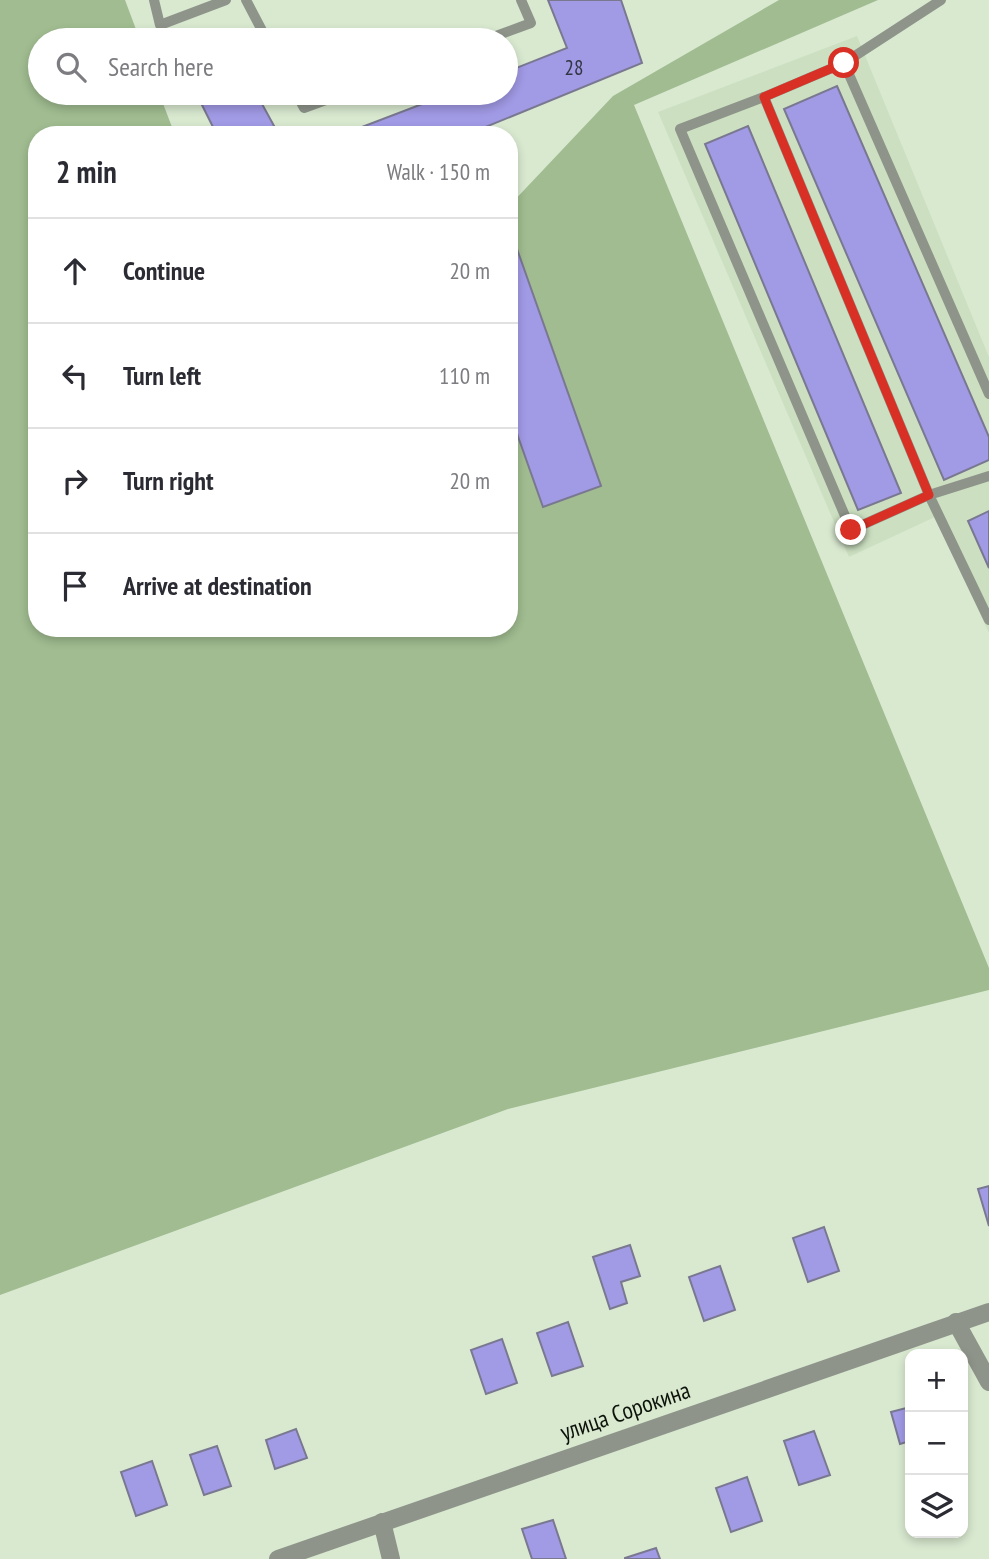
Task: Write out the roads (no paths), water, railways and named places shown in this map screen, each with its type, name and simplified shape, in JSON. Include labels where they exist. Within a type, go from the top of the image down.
[{"type":"street","name":"улица Сорокина","points":[[278,1559],[989,1312]]},
{"type":"street","points":[[956,1322],[989,1382]]},
{"type":"street","points":[[382,1522],[391,1559]]},
{"type":"lane","points":[[154,0],[160,25],[226,0]]},
{"type":"lane","points":[[246,0],[261,28]]},
{"type":"lane","points":[[517,28],[531,23],[521,0]]},
{"type":"lane","points":[[941,0],[844,63],[680,129],[851,530],[929,495],[989,476]]},
{"type":"lane","points":[[844,63],[989,394]]},
{"type":"lane","points":[[764,97],[929,495],[989,620]]}]
